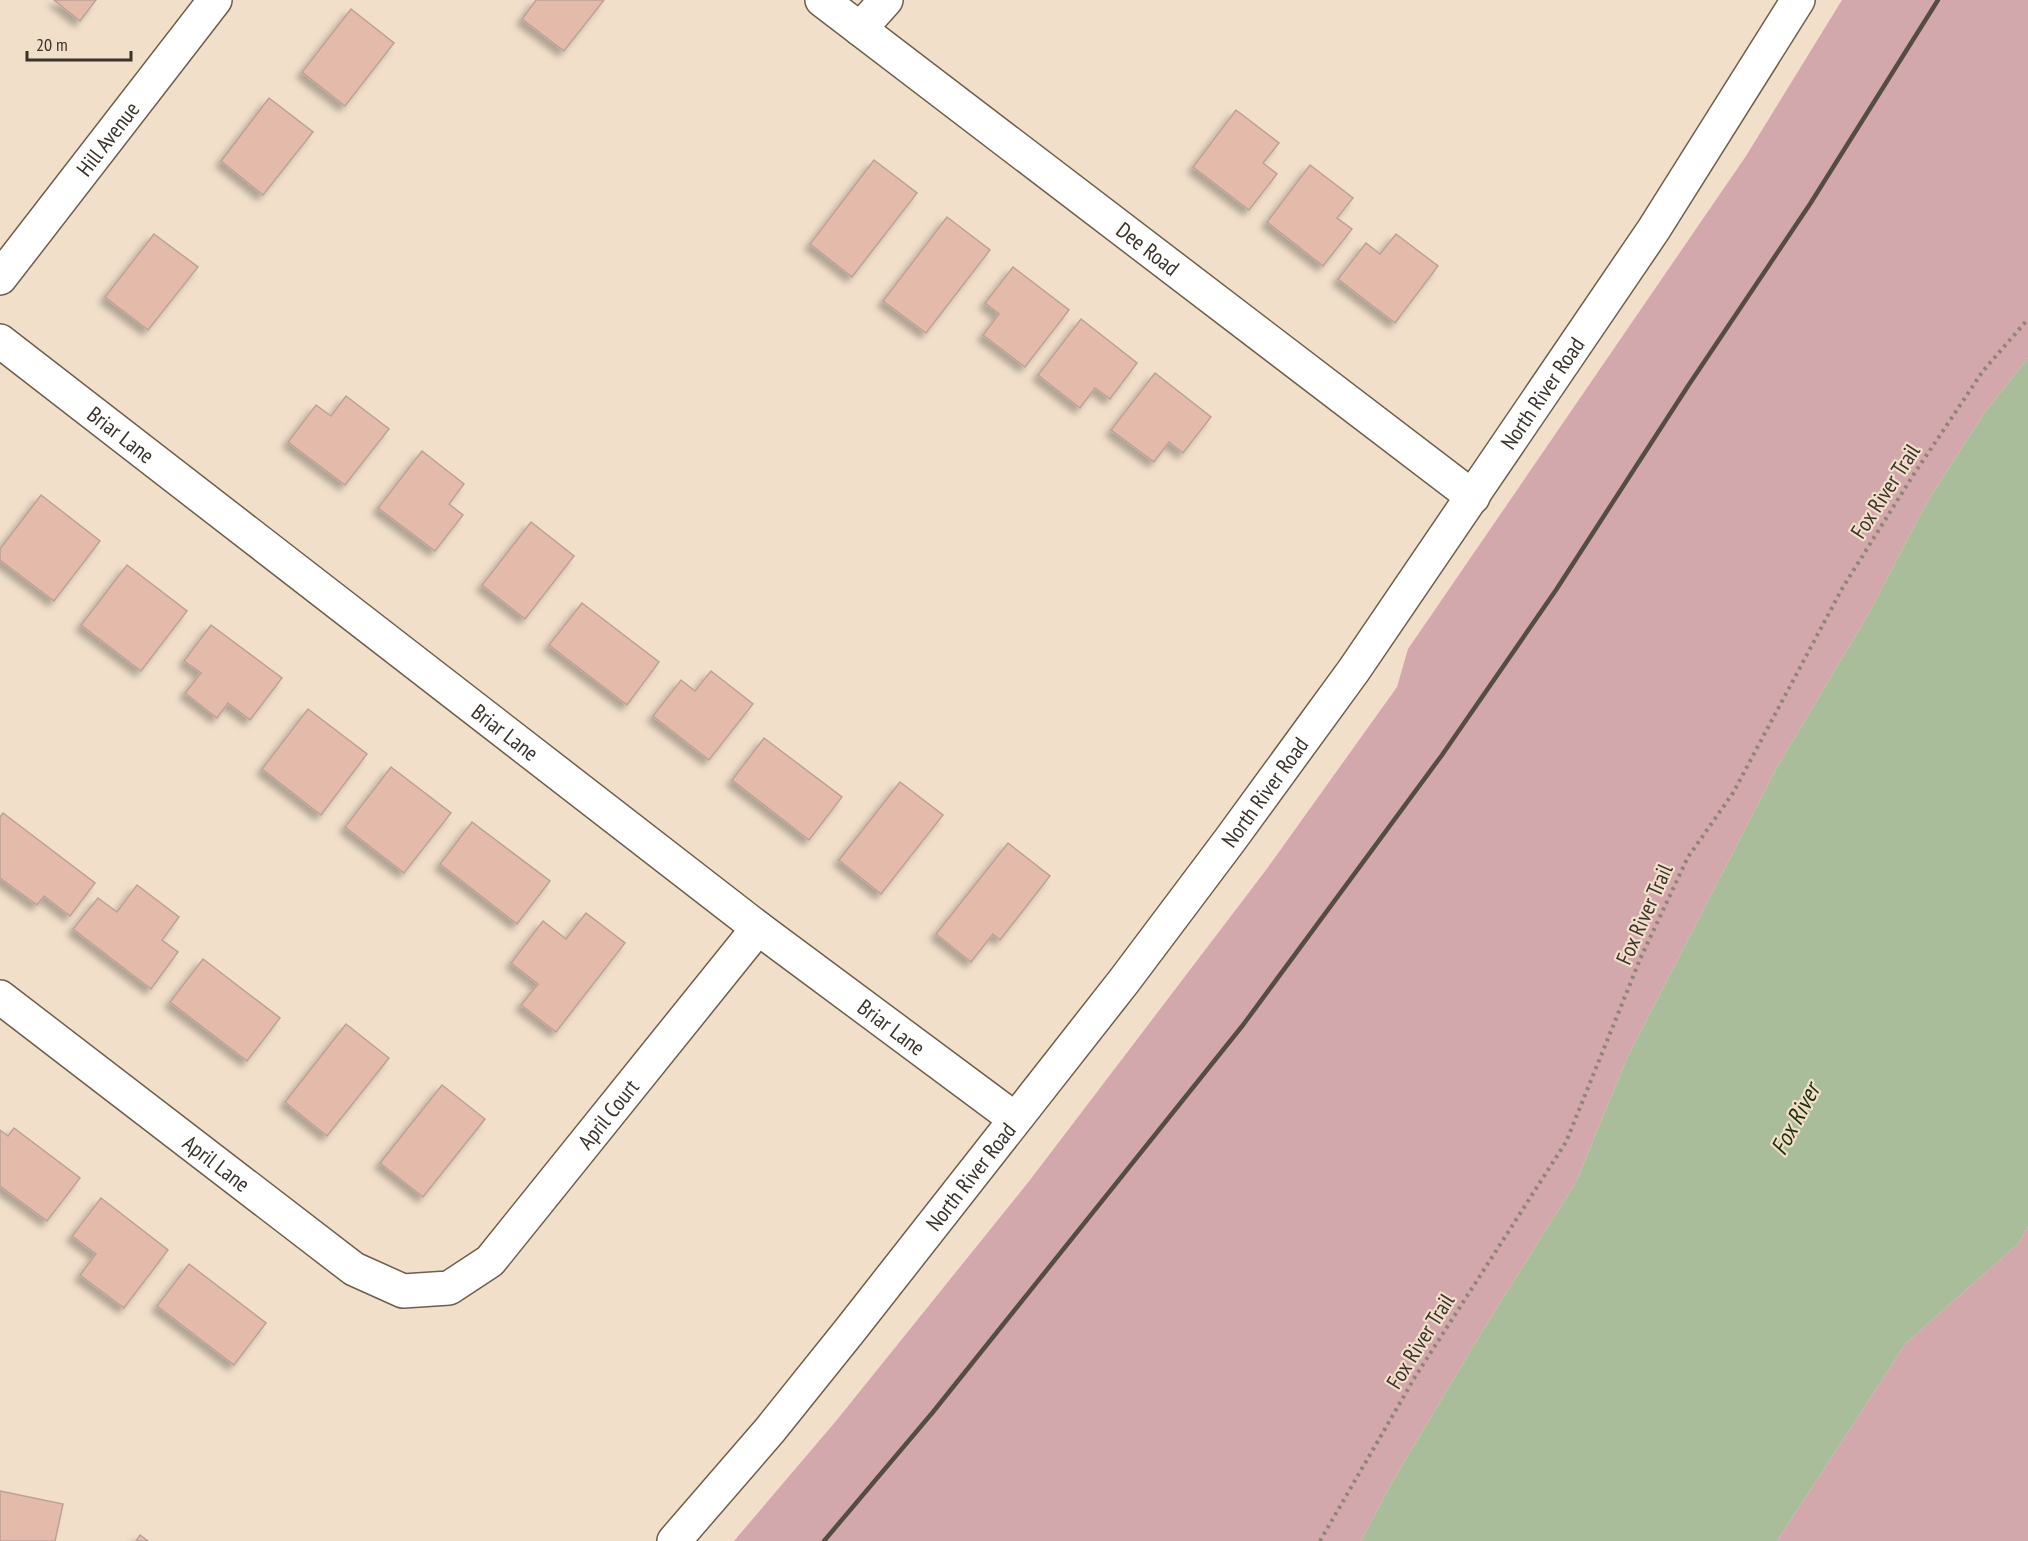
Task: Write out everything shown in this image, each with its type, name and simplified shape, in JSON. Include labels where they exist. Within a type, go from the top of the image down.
[{"type":"street","name":"Hill Avenue","points":[[0,278],[215,0]]},
{"type":"street","name":"Dee Road","points":[[822,0],[1473,497]]},
{"type":"street","points":[[860,29],[886,0]]},
{"type":"street","name":"North River Road","points":[[674,1541],[770,1430],[1124,981],[1354,670],[1654,229],[1798,0]]},
{"type":"street","name":"Briar Lane","points":[[0,341],[758,928],[1015,1119]]},
{"type":"street","name":"April Court","points":[[449,1288],[490,1261],[758,928]]},
{"type":"street","name":"April Lane","points":[[0,997],[354,1269],[403,1291],[449,1288]]},
{"type":"path","name":"Fox River Trail","points":[[1320,1541],[1415,1377],[1566,1142],[1641,957],[1688,857],[1733,793],[1844,587],[1912,477],[1983,371],[2028,319]]},
{"type":"shaded area","points":[[1842,0],[2028,0],[2028,358],[1985,412],[1927,502],[1869,613],[1775,771],[1628,1056],[1576,1182],[1483,1330],[1391,1484],[1361,1541],[734,1541],[836,1421],[1030,1180],[1266,870],[1397,687],[1408,649],[1746,156]]},
{"type":"shaded area","points":[[2028,1226],[2028,1541],[1777,1541],[1906,1343],[2019,1243]]},
{"type":"water","name":"Fox River","points":[[2028,358],[2028,1226],[2019,1243],[1906,1343],[1777,1541],[1361,1541],[1391,1484],[1483,1330],[1576,1182],[1628,1056],[1775,771],[1869,613],[1927,502],[1985,412]]},
{"type":"building","points":[[54,0],[96,0],[80,21]]},
{"type":"building","points":[[536,0],[604,0],[564,51],[522,19]]},
{"type":"building","points":[[351,9],[394,43],[345,106],[302,72]]},
{"type":"building","points":[[269,98],[313,132],[263,195],[221,161]]},
{"type":"building","points":[[1236,110],[1279,143],[1263,163],[1277,174],[1249,210],[1193,167]]},
{"type":"building","points":[[874,160],[917,193],[852,277],[810,244]]},
{"type":"building","points":[[1310,165],[1353,198],[1337,218],[1352,229],[1323,266],[1267,222]]},
{"type":"building","points":[[947,217],[990,250],[926,333],[883,301]]},
{"type":"building","points":[[154,234],[198,267],[148,330],[105,297]]},
{"type":"building","points":[[1396,234],[1438,266],[1395,323],[1338,279],[1366,243],[1380,254]]},
{"type":"building","points":[[1013,267],[1069,310],[1025,367],[983,335],[999,314],[985,303]]},
{"type":"building","points":[[1081,319],[1137,363],[1110,399],[1095,388],[1080,408],[1038,375]]},
{"type":"building","points":[[1155,373],[1211,417],[1183,453],[1169,442],[1154,462],[1111,430]]},
{"type":"building","points":[[346,396],[389,429],[345,485],[288,442],[316,405],[331,416]]},
{"type":"building","points":[[422,451],[464,484],[449,504],[463,515],[435,551],[378,508]]},
{"type":"building","points":[[41,495],[100,541],[54,601],[0,560],[0,549]]},
{"type":"building","points":[[531,522],[574,556],[525,619],[482,585]]},
{"type":"building","points":[[127,565],[187,611],[141,671],[81,625]]},
{"type":"building","points":[[582,603],[659,662],[627,705],[549,645]]},
{"type":"building","points":[[211,625],[282,678],[250,720],[228,703],[217,718],[185,693],[201,673],[184,661]]},
{"type":"building","points":[[711,671],[753,704],[709,760],[653,716],[681,680],[695,691]]},
{"type":"building","points":[[308,709],[367,754],[321,815],[262,769]]},
{"type":"building","points":[[764,738],[842,797],[809,840],[732,780]]},
{"type":"building","points":[[391,767],[451,813],[404,873],[345,827]]},
{"type":"building","points":[[900,782],[943,815],[881,894],[839,860]]},
{"type":"building","points":[[3,813],[95,883],[70,916],[44,896],[37,905],[0,878],[0,817]]},
{"type":"building","points":[[472,822],[550,881],[517,924],[440,864]]},
{"type":"building","points":[[1008,843],[1050,876],[1000,940],[993,934],[971,962],[936,934]]},
{"type":"building","points":[[137,885],[179,917],[162,940],[178,952],[151,989],[73,929],[98,898],[117,912]]},
{"type":"building","points":[[586,913],[625,943],[556,1032],[521,1005],[538,984],[511,963],[543,921],[566,939]]},
{"type":"building","points":[[203,959],[280,1018],[247,1061],[170,1002]]},
{"type":"building","points":[[346,1024],[389,1058],[327,1136],[285,1102]]},
{"type":"building","points":[[442,1085],[485,1119],[423,1197],[380,1163]]},
{"type":"building","points":[[14,1128],[80,1178],[47,1221],[0,1186],[0,1130],[8,1136]]},
{"type":"building","points":[[101,1198],[168,1250],[124,1308],[80,1275],[96,1254],[72,1236]]},
{"type":"building","points":[[189,1264],[266,1323],[234,1365],[157,1306]]},
{"type":"building","points":[[0,1491],[63,1504],[55,1541],[0,1541]]},
{"type":"building","points":[[140,1535],[148,1541],[136,1541]]},
{"type":"railway","points":[[824,1541],[933,1412],[1243,1025],[1442,755],[1556,590],[1688,386],[1810,204],[1938,0]]}]
